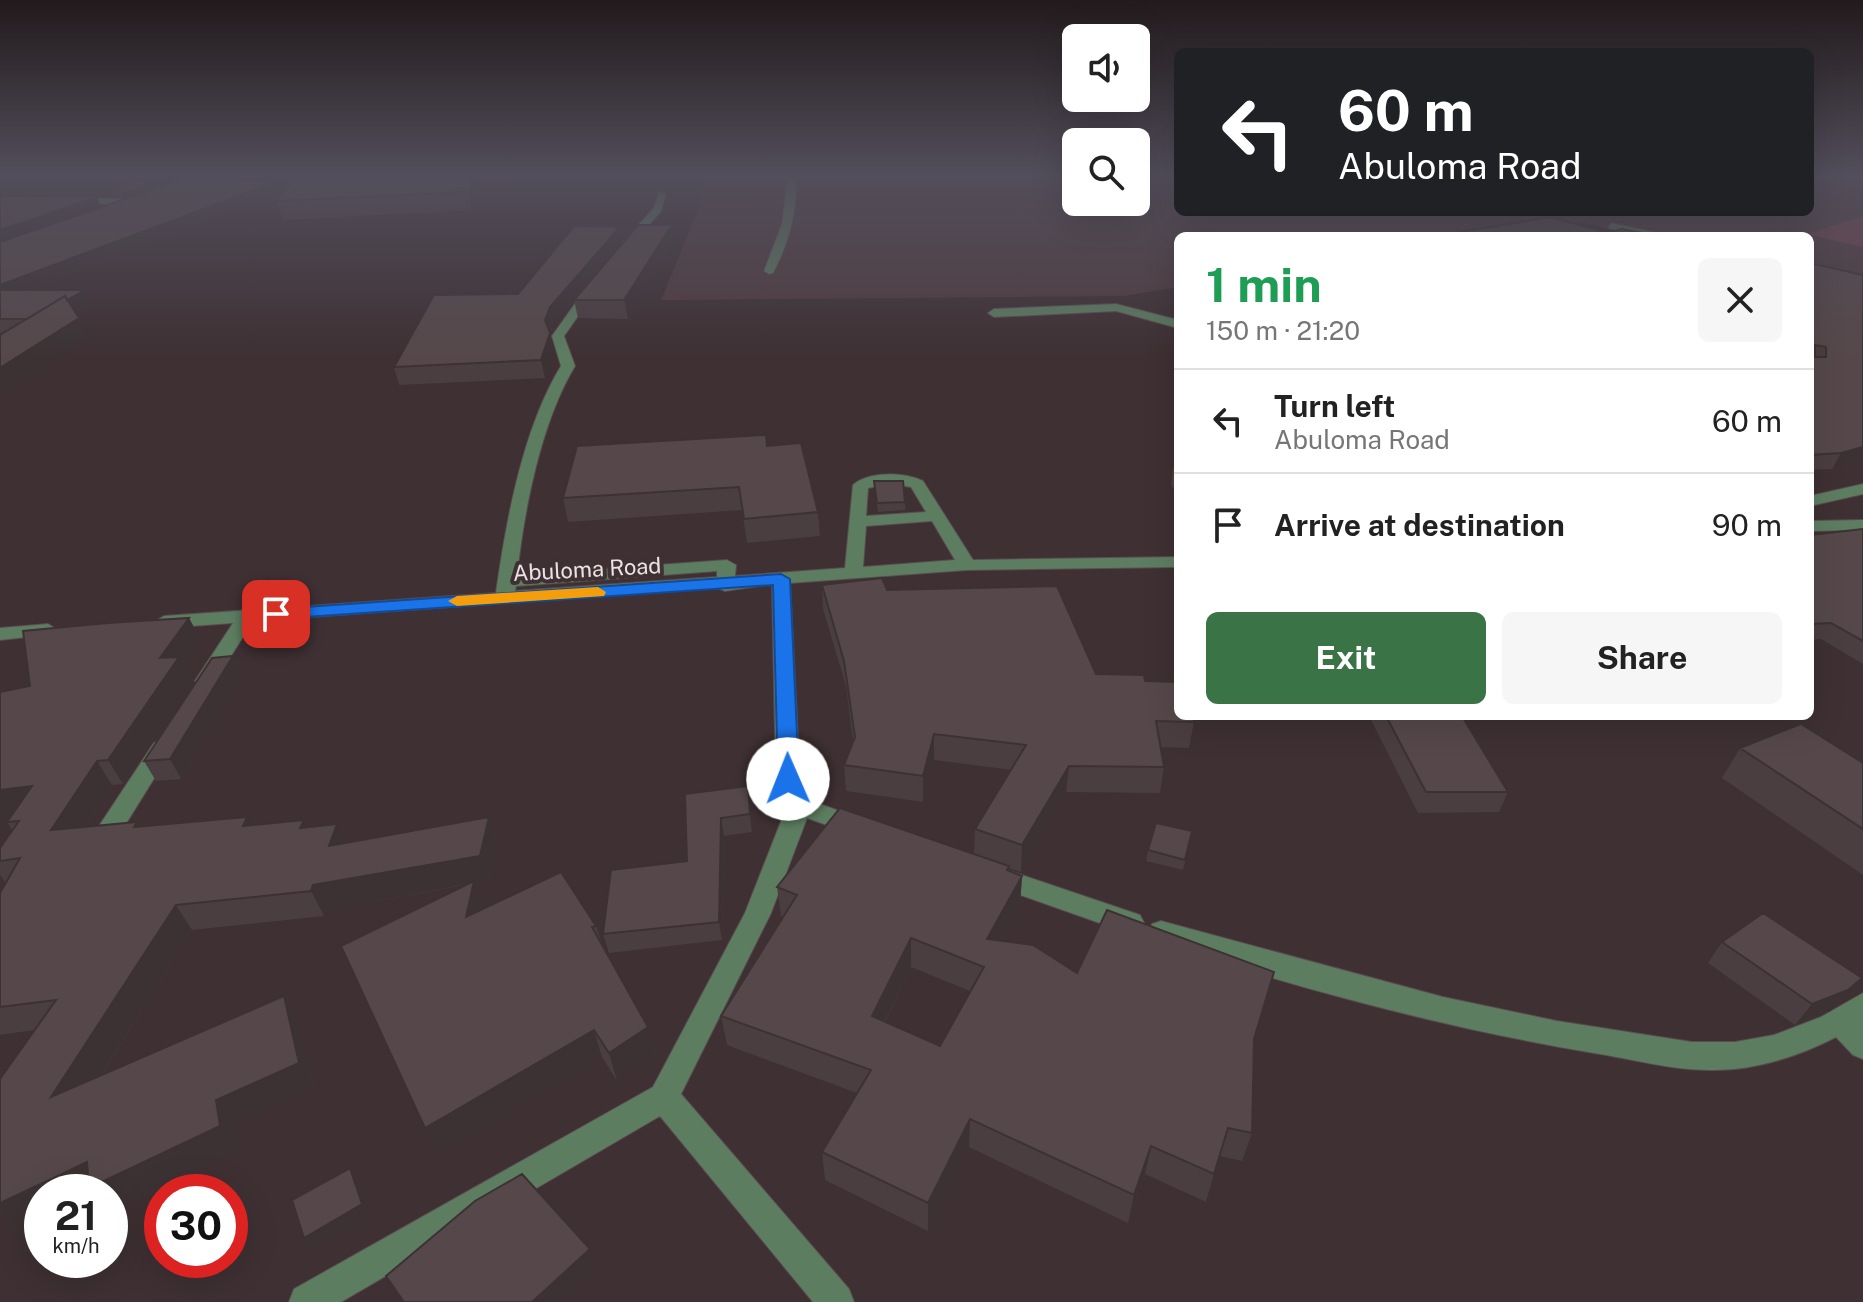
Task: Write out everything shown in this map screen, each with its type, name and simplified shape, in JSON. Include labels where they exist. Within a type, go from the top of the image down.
[{"type":"street","points":[[617,257],[636,235]]},
{"type":"street","points":[[769,271],[782,235]]},
{"type":"street","points":[[510,589],[515,516],[554,389],[568,366],[558,336],[600,279]]},
{"type":"street","points":[[994,313],[1116,307],[1174,323]]},
{"type":"street","points":[[854,572],[861,485],[877,481],[914,482],[967,565]]},
{"type":"street","points":[[1814,500],[1863,489]]},
{"type":"street","points":[[858,522],[937,516]]},
{"type":"street","points":[[1814,526],[1863,525]]},
{"type":"street","name":"Abuloma Road","points":[[139,624],[510,589],[725,585],[967,565],[1174,562]]},
{"type":"street","points":[[307,1302],[664,1097],[758,913],[799,806],[788,779],[781,579]]},
{"type":"street","points":[[190,705],[247,616]]},
{"type":"street","points":[[0,634],[62,629]]},
{"type":"street","points":[[108,832],[174,730]]},
{"type":"street","points":[[799,806],[873,833]]},
{"type":"street","points":[[977,870],[1140,926],[1346,984],[1556,1034],[1717,1057],[1789,1044],[1852,1014],[1863,1046]]},
{"type":"street","points":[[664,1097],[836,1302]]},
{"type":"shaded area","points":[[688,235],[1174,235],[1174,288],[1124,296],[661,300]]},
{"type":"shaded area","points":[[1814,235],[1863,235],[1863,284],[1814,273]]},
{"type":"shaded area","points":[[1814,235],[1863,235],[1863,247],[1814,236]]},
{"type":"building","points":[[21,235],[134,235],[0,285],[0,242]]},
{"type":"building","points":[[567,235],[613,235],[550,307],[545,320],[550,333],[541,360],[394,367],[434,295],[518,294]]},
{"type":"building","points":[[630,235],[666,235],[624,300],[574,300]]},
{"type":"building","points":[[1814,264],[1863,275],[1863,447],[1841,453],[1814,455]],"holes":[[[1815,345],[1826,347],[1826,357],[1815,357]]]},
{"type":"building","points":[[0,290],[85,290],[67,300],[65,296],[27,319],[0,319]]},
{"type":"building","points":[[65,296],[79,318],[0,368],[0,335]]},
{"type":"building","points":[[766,435],[767,446],[801,443],[818,512],[744,519],[739,487],[563,498],[577,446]]},
{"type":"building","points":[[874,481],[903,481],[905,502],[877,503]]},
{"type":"building","points":[[1863,529],[1863,641],[1831,623],[1814,624],[1814,535]]},
{"type":"building","points":[[882,578],[887,590],[1057,586],[1096,674],[1144,675],[1145,681],[1174,682],[1174,720],[1194,722],[1156,721],[1164,767],[1069,766],[1022,845],[975,829],[1026,745],[934,734],[923,776],[844,765],[855,737],[844,661],[822,585]]},
{"type":"building","points":[[189,618],[160,658],[179,657],[108,760],[97,761],[51,830],[137,822],[134,827],[247,817],[243,826],[304,820],[300,828],[337,824],[329,846],[489,817],[480,856],[313,885],[311,891],[176,905],[51,1097],[284,996],[299,1063],[216,1100],[220,1126],[119,1174],[88,1174],[87,1162],[62,1174],[24,1174],[24,1192],[0,1203],[0,1079],[56,1000],[0,1007],[0,893],[20,858],[0,861],[0,848],[19,821],[7,822],[32,786],[0,790],[0,692],[30,686],[23,631]]},
{"type":"building","points":[[233,656],[170,759],[144,761],[212,658]]},
{"type":"building","points":[[1388,720],[1464,720],[1508,792],[1426,792]]},
{"type":"building","points":[[1801,724],[1863,763],[1863,829],[1740,748]]},
{"type":"building","points":[[748,786],[750,814],[721,818],[719,922],[603,934],[611,870],[687,861],[685,794]]},
{"type":"building","points":[[840,808],[1009,866],[1007,870],[1022,876],[987,939],[1033,945],[1077,973],[1107,910],[1274,972],[1254,1039],[1252,1133],[1228,1128],[1214,1174],[1151,1146],[1134,1195],[970,1119],[928,1203],[822,1152],[871,1070],[721,1016],[797,895],[777,887]],"holes":[[[911,938],[984,967],[940,1046],[872,1016]]]},
{"type":"building","points":[[1156,823],[1192,831],[1185,860],[1148,850]]},
{"type":"building","points":[[561,872],[596,926],[592,927],[648,1027],[609,1053],[594,1030],[425,1128],[341,946],[474,881],[466,917]]},
{"type":"building","points":[[1763,913],[1862,978],[1848,990],[1812,1004],[1722,942]]},
{"type":"building","points":[[350,1168],[362,1204],[304,1238],[292,1200]]},
{"type":"building","points":[[522,1174],[590,1249],[532,1302],[404,1302],[386,1276],[475,1201]]},
{"type":"slow traffic","points":[[457,601],[598,592]]},
{"type":"route","points":[[276,614],[781,579],[788,779]]}]
